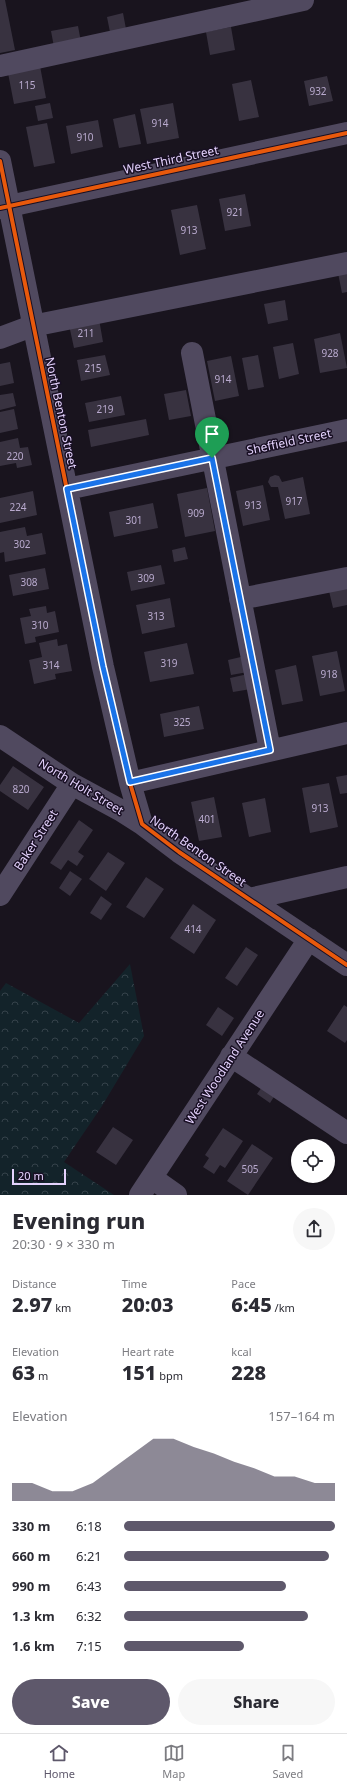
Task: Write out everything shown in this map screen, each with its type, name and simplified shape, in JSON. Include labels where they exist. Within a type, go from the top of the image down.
[{"type":"street","points":[[0,66],[303,0]]},
{"type":"street","name":"West Third Street","points":[[5,207],[347,133]]},
{"type":"street","name":"North Benton Street","points":[[0,161],[5,207],[67,489],[103,667],[130,782],[142,824],[179,852],[347,965]]},
{"type":"street","points":[[0,338],[32,326],[347,263]]},
{"type":"street","points":[[192,353],[270,750]]},
{"type":"street","name":"Sheffield Street","points":[[67,489],[347,430]]},
{"type":"street","points":[[240,600],[347,578]]},
{"type":"street","points":[[130,782],[347,733]]},
{"type":"street","name":"North Holt Street","points":[[0,736],[72,784],[120,810],[142,824]]},
{"type":"street","name":"Baker Street","points":[[0,895],[72,784]]},
{"type":"street","points":[[249,899],[347,877]]},
{"type":"street","name":"West Woodland Avenue","points":[[146,1187],[309,939]]},
{"type":"street","points":[[231,1056],[347,1133]]},
{"type":"street","points":[[146,1187],[176,1195]]},
{"type":"green space","points":[[130,964],[144,1036],[102,1106],[64,1162],[114,1195],[0,1195],[0,991],[6,983],[79,1023]]},
{"type":"building","points":[[0,0],[5,0],[15,50],[0,53]]},
{"type":"building","points":[[123,13],[126,29],[110,32],[107,17]]},
{"type":"building","points":[[78,26],[81,42],[54,47],[51,31]]},
{"type":"building","points":[[231,27],[235,50],[210,55],[206,32]]},
{"type":"building","points":[[40,66],[46,98],[14,104],[8,73]]},
{"type":"building","points":[[327,76],[333,101],[309,106],[304,81]]},
{"type":"building","points":[[251,80],[259,117],[239,121],[232,84]]},
{"type":"building","points":[[50,103],[53,118],[38,121],[35,106]]},
{"type":"building","points":[[173,103],[179,138],[147,144],[140,109]]},
{"type":"building","points":[[135,114],[141,144],[119,148],[113,119]]},
{"type":"building","points":[[98,120],[103,147],[71,154],[66,126]]},
{"type":"building","points":[[47,123],[55,163],[34,167],[26,127]]},
{"type":"building","points":[[245,194],[251,226],[225,231],[219,199]]},
{"type":"building","points":[[197,205],[206,249],[180,255],[171,210]]},
{"type":"building","points":[[347,266],[347,292],[342,293],[337,268]]},
{"type":"building","points":[[285,300],[288,320],[268,324],[264,304]]},
{"type":"building","points":[[99,319],[103,342],[74,348],[69,325]]},
{"type":"building","points":[[340,333],[347,368],[320,373],[314,339]]},
{"type":"building","points":[[293,343],[299,374],[279,379],[273,347]]},
{"type":"building","points":[[105,355],[110,375],[81,381],[77,360]]},
{"type":"building","points":[[258,355],[264,387],[248,390],[242,358]]},
{"type":"building","points":[[231,356],[239,396],[215,401],[207,361]]},
{"type":"building","points":[[10,362],[14,383],[0,386],[0,364]]},
{"type":"building","points":[[186,390],[191,416],[169,420],[164,394]]},
{"type":"building","points":[[13,393],[16,406],[0,410],[0,395]]},
{"type":"building","points":[[121,396],[125,415],[89,422],[85,403]]},
{"type":"building","points":[[14,409],[18,429],[0,433],[0,412]]},
{"type":"building","points":[[146,419],[149,435],[91,447],[88,430]]},
{"type":"building","points":[[18,438],[20,448],[28,447],[32,465],[17,468],[16,463],[0,466],[0,442]]},
{"type":"building","points":[[275,475],[279,476],[282,482],[303,477],[310,514],[285,519],[278,487],[271,487],[268,482],[270,477]]},
{"type":"building","points":[[263,485],[270,520],[243,526],[236,491]]},
{"type":"building","points":[[207,488],[215,531],[185,537],[177,494]]},
{"type":"building","points":[[33,491],[37,515],[0,523],[0,498]]},
{"type":"building","points":[[153,503],[158,528],[114,537],[109,512]]},
{"type":"building","points":[[25,527],[27,536],[42,533],[46,554],[5,562],[4,552],[0,553],[0,532]]},
{"type":"building","points":[[185,547],[188,559],[174,562],[172,550]]},
{"type":"building","points":[[161,565],[165,584],[131,591],[127,572]]},
{"type":"building","points":[[45,568],[49,589],[13,596],[9,575]]},
{"type":"building","points":[[347,588],[347,605],[333,608],[329,591]]},
{"type":"building","points":[[170,598],[175,627],[142,634],[136,605]]},
{"type":"building","points":[[46,606],[47,613],[55,611],[59,632],[35,637],[36,642],[25,644],[20,618],[31,616],[29,609]]},
{"type":"building","points":[[57,639],[58,646],[67,644],[72,671],[55,674],[56,679],[34,684],[29,660],[42,657],[39,643]]},
{"type":"building","points":[[187,643],[194,674],[150,682],[144,652]]},
{"type":"building","points":[[337,651],[345,691],[320,696],[312,656]]},
{"type":"building","points":[[245,656],[248,672],[231,675],[228,660]]},
{"type":"building","points":[[296,665],[303,701],[282,705],[275,670]]},
{"type":"building","points":[[248,674],[251,689],[233,692],[230,678]]},
{"type":"building","points":[[199,706],[204,729],[164,737],[160,714]]},
{"type":"building","points":[[13,766],[44,787],[28,810],[0,791],[0,785]]},
{"type":"building","points":[[347,775],[347,793],[340,794],[336,777]]},
{"type":"building","points":[[329,783],[338,827],[310,833],[302,788]]},
{"type":"building","points":[[214,797],[222,837],[199,841],[191,802]]},
{"type":"building","points":[[265,798],[271,832],[249,837],[242,803]]},
{"type":"building","points":[[79,820],[93,830],[78,852],[84,856],[77,866],[68,860],[61,870],[50,863]]},
{"type":"building","points":[[108,852],[125,863],[106,891],[89,879]]},
{"type":"building","points":[[70,871],[82,879],[70,896],[59,888]]},
{"type":"building","points":[[146,877],[164,889],[144,918],[126,907]]},
{"type":"building","points":[[101,896],[112,904],[101,920],[90,913]]},
{"type":"building","points":[[193,904],[216,920],[194,954],[170,938]]},
{"type":"building","points":[[246,947],[258,955],[237,986],[225,978]]},
{"type":"building","points":[[344,1005],[347,1007],[347,1040],[345,1043],[327,1031]]},
{"type":"building","points":[[218,1007],[234,1018],[222,1036],[206,1025]]},
{"type":"building","points":[[264,1084],[277,1092],[270,1103],[257,1094]]},
{"type":"building","points":[[113,1127],[133,1140],[116,1165],[96,1152]]},
{"type":"building","points":[[223,1128],[243,1141],[225,1168],[220,1165],[214,1174],[203,1167],[209,1158],[205,1155]]},
{"type":"building","points":[[252,1144],[273,1158],[248,1195],[227,1181]]},
{"type":"cycle path","points":[[0,208],[347,133]]},
{"type":"cycle path","points":[[0,161],[103,667],[130,783],[142,824],[179,852],[347,965]]},
{"type":"route","points":[[212,458],[270,750],[130,782],[103,667],[67,489],[212,458]]}]
